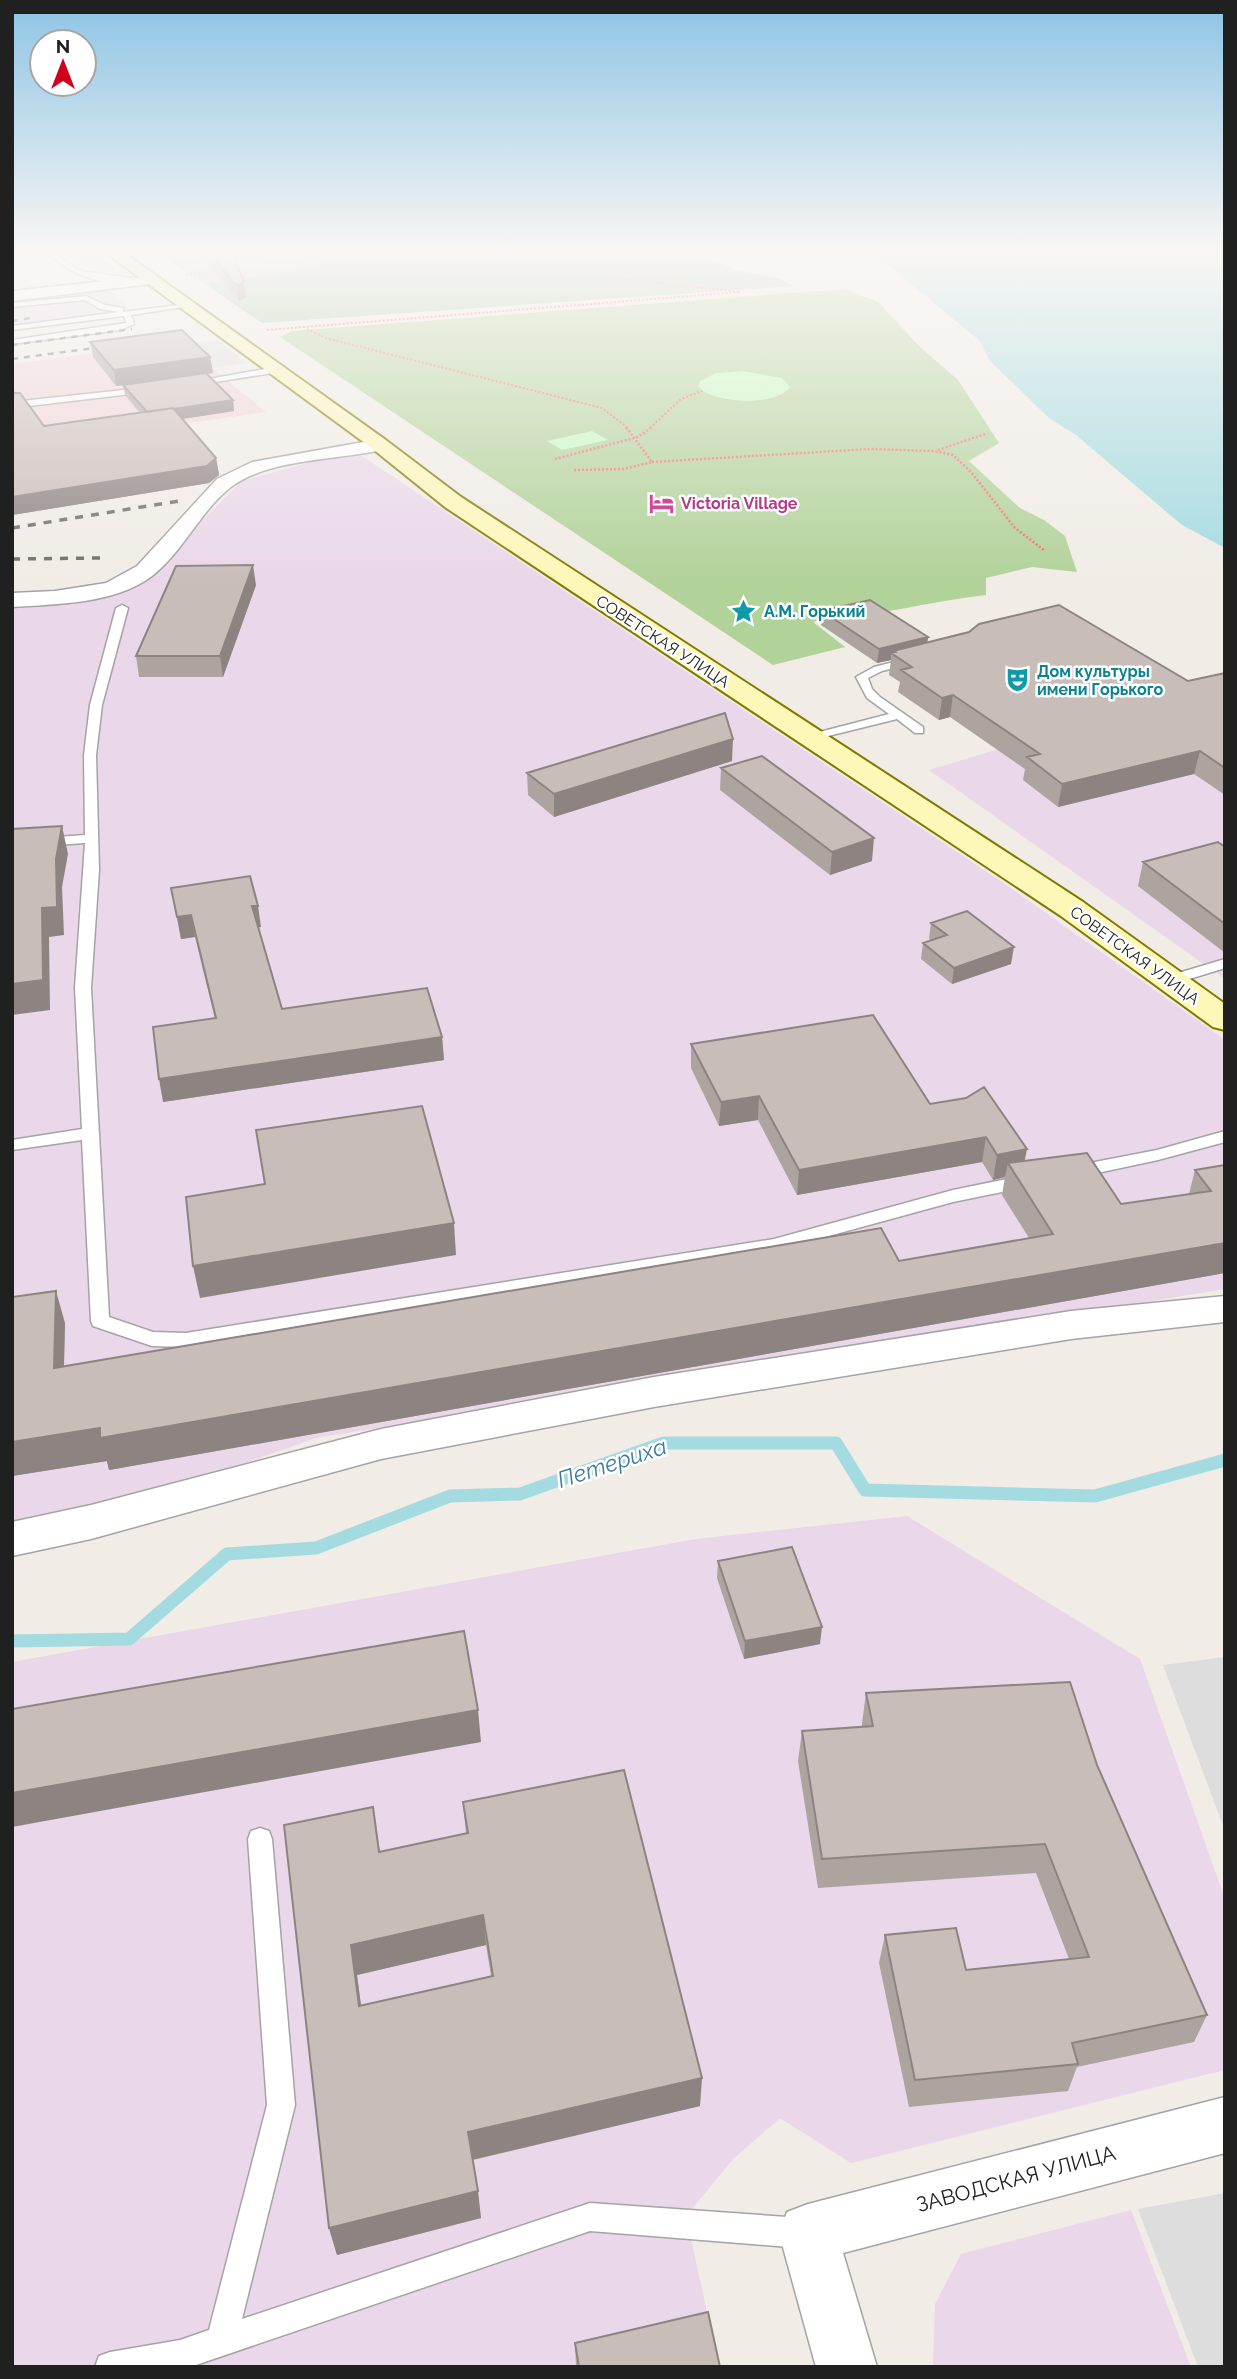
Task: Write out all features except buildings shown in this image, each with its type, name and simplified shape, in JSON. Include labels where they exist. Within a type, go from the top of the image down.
[{"type":"main road","name":"СОВЕТСКАЯ УЛИЦА","points":[[263,361],[380,445],[453,502],[1072,909],[1225,1020]]},
{"type":"street","points":[[12,600],[55,598],[112,588],[145,571],[224,483],[260,466],[380,445]]},
{"type":"street","points":[[12,1539],[91,1522],[408,1438],[654,1392],[1057,1327],[1225,1309]]},
{"type":"street","name":"ЗАВОДСКАЯ УЛИЦА","points":[[808,2233],[1225,2125]]},
{"type":"street","points":[[808,2233],[847,2367]]},
{"type":"lane","points":[[189,373],[270,366]]},
{"type":"lane","points":[[184,387],[270,366]]},
{"type":"lane","points":[[12,405],[65,391],[151,379]]},
{"type":"lane","points":[[12,405],[160,388]]},
{"type":"lane","points":[[12,405],[53,410],[152,397]]},
{"type":"lane","points":[[122,608],[96,705],[90,755],[91,839],[83,988],[100,1321],[152,1339],[186,1340],[774,1245],[953,1196],[1158,1156],[1225,1136]]},
{"type":"lane","points":[[919,730],[871,696],[864,687],[862,677],[878,669],[926,657]]},
{"type":"lane","points":[[812,738],[899,715]]},
{"type":"lane","points":[[12,844],[91,839]]},
{"type":"lane","points":[[1170,980],[1225,963]]},
{"type":"lane","points":[[12,1145],[90,1133]]},
{"type":"lane","points":[[222,2340],[281,2105],[260,1839]]},
{"type":"lane","points":[[110,2367],[179,2361],[222,2340],[590,2217],[808,2233]]},
{"type":"path","points":[[417,361],[602,408],[638,437],[652,462]]},
{"type":"path","points":[[555,458],[638,437],[648,431],[674,402],[686,394],[702,391]]},
{"type":"path","points":[[934,451],[960,445],[985,433]]},
{"type":"path","points":[[574,470],[624,470],[652,462],[870,449],[934,451],[953,455],[971,472],[1015,528],[1045,551]]},
{"type":"shaded area","points":[[35,361],[203,361],[266,412],[173,425],[12,466],[12,364]]},
{"type":"shaded area","points":[[204,361],[246,363],[213,368]]},
{"type":"shaded area","points":[[362,456],[1005,884],[1225,1040],[1225,1289],[316,1438],[131,1503],[12,1526],[12,605],[75,603],[143,579],[242,481],[328,457]]},
{"type":"shaded area","points":[[1225,681],[1225,979],[929,770]]},
{"type":"shaded area","points":[[907,1516],[1140,1659],[1225,1899],[1225,2070],[851,2163],[780,2118],[733,2159],[686,2216],[719,2367],[12,2367],[12,1662],[696,1539]]},
{"type":"shaded area","points":[[1225,1657],[1225,1831],[1163,1665]]},
{"type":"shaded area","points":[[1225,2193],[1225,2367],[1198,2367],[1138,2209]]},
{"type":"shaded area","points":[[1131,2210],[1191,2367],[933,2367],[935,2304],[961,2254]]},
{"type":"green space","points":[[316,361],[936,361],[958,380],[999,443],[969,461],[1020,508],[1044,520],[1065,536],[1077,572],[1032,567],[986,578],[986,595],[813,622],[845,647],[773,665]]},
{"type":"green space","points":[[743,371],[782,378],[790,387],[772,398],[744,401],[716,397],[698,386],[700,381],[716,373]]},
{"type":"green space","points":[[592,431],[608,440],[562,450],[547,441]]},
{"type":"water","points":[[990,361],[1225,361],[1225,548],[1182,525],[1076,435],[1049,418]]},
{"type":"waterway","name":"Петериха","points":[[12,1641],[129,1639],[227,1554],[316,1548],[450,1496],[520,1494],[663,1443],[836,1443],[865,1490],[1095,1496],[1225,1460]]},
{"type":"railway","points":[[12,528],[185,500]]},
{"type":"railway","points":[[12,559],[100,558]]},
{"type":"place","name":"Victoria Village","points":[[661,503]]},
{"type":"place","name":"А.М. Горький","points":[[744,611]]},
{"type":"place","name":"Дом культуры имени Горького","points":[[1017,680]]}]
